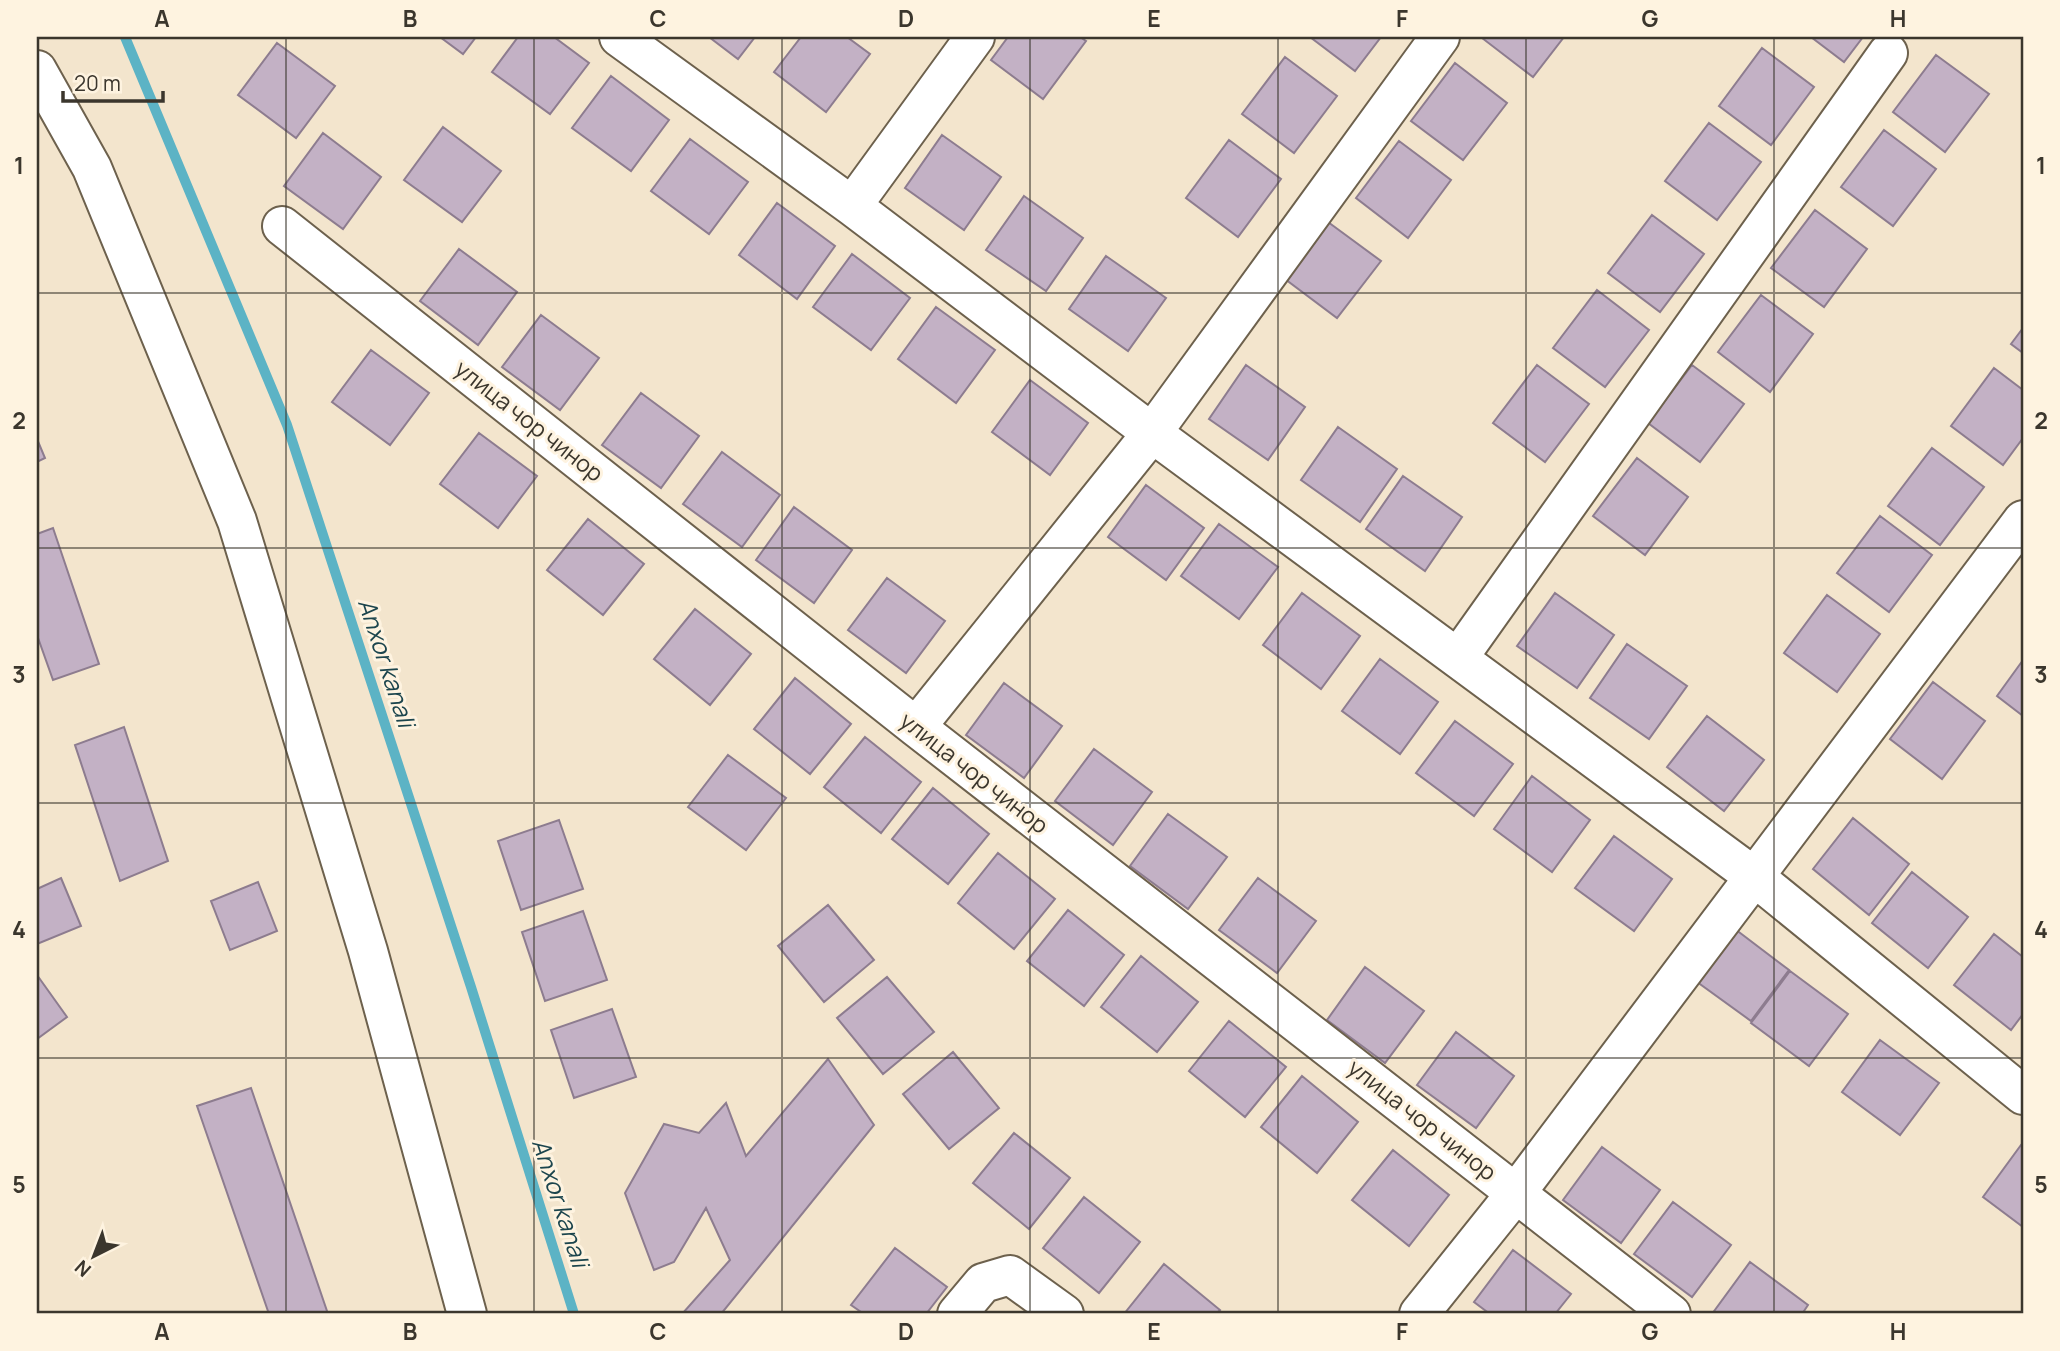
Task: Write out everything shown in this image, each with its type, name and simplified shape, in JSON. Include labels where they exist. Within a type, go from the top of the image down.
[{"type":"street","points":[[619,37],[852,206],[1152,433],[1756,878],[2023,1095]]},
{"type":"street","points":[[852,206],[975,37]]},
{"type":"street","points":[[916,727],[1152,433],[1440,37]]},
{"type":"street","points":[[1458,658],[1888,53]]},
{"type":"street","points":[[37,70],[92,168],[237,521],[368,951],[467,1314]]},
{"type":"street","name":"улица чор чинор","points":[[282,226],[916,727],[1671,1314]]},
{"type":"street","points":[[1419,1314],[1516,1193],[1756,878],[2023,520]]},
{"type":"street","points":[[957,1314],[983,1283],[1010,1275],[1064,1314]]},
{"type":"building","points":[[440,37],[476,37],[463,54]]},
{"type":"building","points":[[518,37],[554,37],[589,63],[550,114],[492,72]]},
{"type":"building","points":[[709,37],[755,37],[738,59]]},
{"type":"building","points":[[801,37],[847,37],[870,54],[826,112],[774,72]]},
{"type":"building","points":[[1008,37],[1080,37],[1086,41],[1043,99],[991,60]]},
{"type":"building","points":[[1310,37],[1381,37],[1355,71]]},
{"type":"building","points":[[1483,37],[1564,37],[1533,77]]},
{"type":"building","points":[[1811,37],[1863,37],[1844,62]]},
{"type":"building","points":[[277,43],[335,86],[296,138],[238,95]]},
{"type":"building","points":[[1762,48],[1814,87],[1771,145],[1719,106]]},
{"type":"building","points":[[1936,55],[1989,94],[1945,152],[1893,112]]},
{"type":"building","points":[[1285,57],[1337,96],[1294,153],[1242,114]]},
{"type":"building","points":[[1455,63],[1507,103],[1463,160],[1411,121]]},
{"type":"building","points":[[611,76],[669,120],[631,171],[572,128]]},
{"type":"building","points":[[1709,123],[1761,162],[1717,220],[1665,181]]},
{"type":"building","points":[[443,127],[501,171],[462,222],[404,180]]},
{"type":"building","points":[[1884,130],[1936,169],[1893,226],[1841,187]]},
{"type":"building","points":[[323,133],[381,177],[343,229],[284,186]]},
{"type":"building","points":[[942,135],[1001,177],[964,230],[905,188]]},
{"type":"building","points":[[690,139],[748,182],[709,234],[651,191]]},
{"type":"building","points":[[1229,140],[1281,179],[1238,237],[1186,198]]},
{"type":"building","points":[[1399,141],[1451,180],[1408,238],[1356,198]]},
{"type":"building","points":[[1024,196],[1083,238],[1046,291],[986,250]]},
{"type":"building","points":[[777,203],[835,246],[797,299],[739,255]]},
{"type":"building","points":[[1815,210],[1867,249],[1824,307],[1771,268]]},
{"type":"building","points":[[1652,215],[1704,254],[1660,312],[1608,273]]},
{"type":"building","points":[[1328,222],[1381,261],[1337,318],[1285,279]]},
{"type":"building","points":[[459,249],[517,292],[478,345],[420,301]]},
{"type":"building","points":[[852,254],[910,298],[871,350],[813,307]]},
{"type":"building","points":[[1106,256],[1166,298],[1128,351],[1069,309]]},
{"type":"building","points":[[1597,290],[1649,330],[1605,387],[1553,348]]},
{"type":"building","points":[[1761,295],[1813,334],[1770,392],[1718,352]]},
{"type":"building","points":[[936,307],[995,350],[956,403],[898,359]]},
{"type":"building","points":[[541,315],[599,358],[560,410],[502,367]]},
{"type":"building","points":[[2023,328],[2023,353],[2011,344]]},
{"type":"building","points":[[371,350],[429,393],[390,445],[332,402]]},
{"type":"building","points":[[1246,365],[1305,407],[1268,460],[1209,419]]},
{"type":"building","points":[[1537,365],[1589,404],[1545,462],[1493,423]]},
{"type":"building","points":[[1692,365],[1744,404],[1700,462],[1648,423]]},
{"type":"building","points":[[1994,368],[2023,390],[2023,438],[2003,465],[1951,426]]},
{"type":"building","points":[[1030,380],[1088,423],[1050,475],[992,432]]},
{"type":"building","points":[[641,393],[699,436],[661,488],[602,445]]},
{"type":"building","points":[[1338,427],[1397,469],[1360,522],[1301,480]]},
{"type":"building","points":[[479,433],[537,476],[498,528],[440,484]]},
{"type":"building","points":[[37,439],[45,458],[37,462]]},
{"type":"building","points":[[1932,448],[1984,487],[1940,545],[1888,506]]},
{"type":"building","points":[[722,452],[780,495],[742,547],[683,504]]},
{"type":"building","points":[[1637,458],[1688,497],[1645,555],[1593,516]]},
{"type":"building","points":[[1403,476],[1462,517],[1425,571],[1366,529]]},
{"type":"building","points":[[1146,485],[1204,528],[1166,580],[1108,537]]},
{"type":"building","points":[[794,507],[852,550],[814,603],[756,560]]},
{"type":"building","points":[[1880,516],[1932,555],[1889,612],[1837,573]]},
{"type":"building","points":[[588,519],[644,564],[603,615],[547,570]]},
{"type":"building","points":[[1219,524],[1278,567],[1239,619],[1181,576]]},
{"type":"building","points":[[53,528],[99,664],[53,680],[37,635],[37,534]]},
{"type":"building","points":[[887,578],[945,621],[906,673],[848,630]]},
{"type":"building","points":[[1302,593],[1360,636],[1321,689],[1263,645]]},
{"type":"building","points":[[1555,593],[1614,635],[1577,688],[1517,646]]},
{"type":"building","points":[[1827,595],[1880,634],[1837,692],[1784,653]]},
{"type":"building","points":[[695,609],[751,654],[710,705],[654,659]]},
{"type":"building","points":[[1627,644],[1687,686],[1649,739],[1590,698]]},
{"type":"building","points":[[1380,659],[1438,702],[1400,754],[1342,711]]},
{"type":"building","points":[[2023,660],[2023,716],[1997,696]]},
{"type":"building","points":[[795,678],[851,724],[810,774],[754,729]]},
{"type":"building","points":[[1933,682],[1985,721],[1942,779],[1890,739]]},
{"type":"building","points":[[1004,683],[1062,726],[1024,778],[966,735]]},
{"type":"building","points":[[1707,716],[1764,760],[1724,811],[1667,767]]},
{"type":"building","points":[[1455,721],[1513,764],[1474,816],[1416,773]]},
{"type":"building","points":[[124,727],[168,861],[120,881],[75,745]]},
{"type":"building","points":[[865,737],[921,782],[881,833],[824,787]]},
{"type":"building","points":[[1094,749],[1152,792],[1113,845],[1055,801]]},
{"type":"building","points":[[728,755],[786,798],[746,850],[688,807]]},
{"type":"building","points":[[1532,776],[1590,820],[1552,872],[1494,829]]},
{"type":"building","points":[[933,788],[989,834],[948,884],[892,839]]},
{"type":"building","points":[[1168,814],[1227,857],[1188,909],[1130,866]]},
{"type":"building","points":[[1853,818],[1909,864],[1869,915],[1813,869]]},
{"type":"building","points":[[559,820],[583,889],[521,910],[498,841]]},
{"type":"building","points":[[1614,836],[1672,879],[1634,931],[1575,888]]},
{"type":"building","points":[[998,853],[1055,899],[1014,949],[958,903]]},
{"type":"building","points":[[1912,872],[1968,917],[1928,968],[1872,923]]},
{"type":"building","points":[[61,878],[81,926],[37,944],[37,889]]},
{"type":"building","points":[[1258,878],[1316,921],[1277,973],[1219,930]]},
{"type":"building","points":[[258,882],[277,931],[230,950],[211,901]]},
{"type":"building","points":[[828,905],[874,960],[824,1002],[778,946]]},
{"type":"building","points":[[1068,910],[1124,955],[1084,1006],[1027,961]]},
{"type":"building","points":[[583,911],[607,980],[545,1001],[522,932]]},
{"type":"building","points":[[1731,926],[1789,970],[1751,1021],[1693,979]]},
{"type":"building","points":[[1994,934],[2023,957],[2023,1014],[2011,1030],[1954,985]]},
{"type":"building","points":[[1141,956],[1198,1002],[1157,1052],[1101,1007]]},
{"type":"building","points":[[1365,967],[1424,1011],[1385,1063],[1327,1020]]},
{"type":"building","points":[[1790,971],[1848,1014],[1809,1066],[1751,1023]]},
{"type":"building","points":[[37,975],[67,1017],[37,1039]]},
{"type":"building","points":[[887,977],[934,1032],[883,1074],[837,1018]]},
{"type":"building","points":[[612,1009],[636,1077],[574,1098],[551,1030]]},
{"type":"building","points":[[1229,1021],[1286,1067],[1245,1117],[1189,1071]]},
{"type":"building","points":[[1456,1032],[1514,1076],[1476,1128],[1417,1085]]},
{"type":"building","points":[[1880,1040],[1939,1083],[1900,1135],[1842,1092]]},
{"type":"building","points":[[953,1052],[999,1108],[949,1149],[903,1094]]},
{"type":"building","points":[[828,1059],[874,1125],[721,1314],[682,1314],[730,1260],[706,1208],[674,1262],[654,1270],[625,1193],[664,1124],[699,1133],[726,1103],[746,1156]]},
{"type":"building","points":[[1302,1076],[1358,1122],[1317,1173],[1261,1127]]},
{"type":"building","points":[[251,1088],[328,1314],[269,1314],[197,1106]]},
{"type":"building","points":[[1014,1133],[1070,1178],[1029,1229],[973,1183]]},
{"type":"building","points":[[2021,1145],[2023,1146],[2023,1227],[1983,1197]]},
{"type":"building","points":[[1602,1147],[1660,1190],[1621,1243],[1563,1200]]},
{"type":"building","points":[[1393,1150],[1449,1195],[1409,1246],[1352,1200]]},
{"type":"building","points":[[1084,1197],[1140,1242],[1099,1293],[1043,1248]]},
{"type":"building","points":[[1673,1202],[1731,1245],[1692,1297],[1634,1254]]},
{"type":"building","points":[[895,1248],[947,1287],[926,1314],[864,1314],[851,1305]]},
{"type":"building","points":[[1513,1250],[1571,1294],[1555,1314],[1490,1314],[1474,1302]]},
{"type":"building","points":[[1750,1262],[1808,1305],[1802,1314],[1712,1314]]},
{"type":"building","points":[[1164,1264],[1220,1310],[1216,1314],[1124,1314]]},
{"type":"waterway","name":"Anxor kanali","points":[[125,37],[287,425],[471,987],[574,1314]]}]
